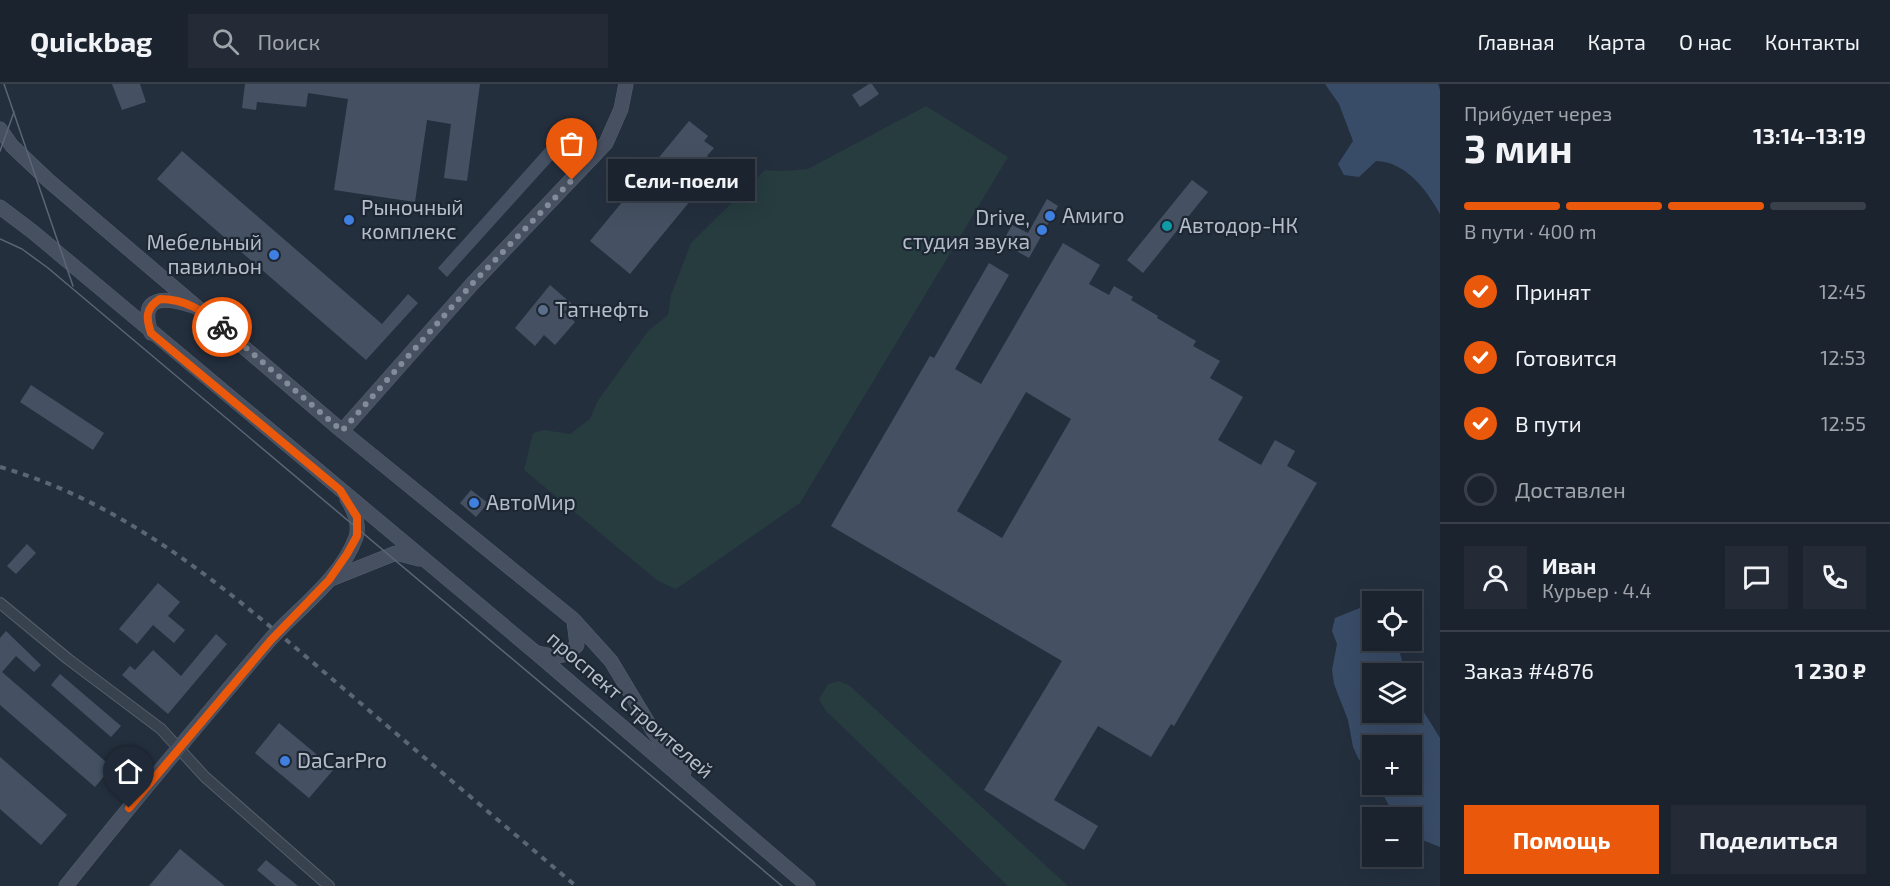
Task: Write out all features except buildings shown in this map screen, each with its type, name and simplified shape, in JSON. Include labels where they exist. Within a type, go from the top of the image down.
[{"type":"main road","points":[[342,431],[473,283],[606,143],[621,109],[626,84]]},
{"type":"main road","name":"проспект Строителей","points":[[0,129],[12,146],[42,175],[342,431],[573,619],[611,661],[653,731],[704,797]]},
{"type":"main road","name":"проспект Строителей","points":[[0,207],[33,232],[151,333],[428,562],[704,797]]},
{"type":"main road","points":[[151,333],[147,320],[148,310],[160,299],[172,299],[200,308]]},
{"type":"main road","points":[[66,886],[277,633],[329,580],[357,536],[357,517],[340,490]]},
{"type":"main road","points":[[329,580],[396,553],[428,562]]},
{"type":"main road","points":[[535,652],[554,657],[572,651],[577,645],[578,635],[573,619]]},
{"type":"main road","points":[[704,797],[808,886]]},
{"type":"street","points":[[0,603],[68,659],[162,729],[206,777],[329,886]]},
{"type":"green space","points":[[926,106],[1008,157],[800,503],[676,589],[658,581],[524,470],[533,433],[544,430],[570,434],[590,419],[597,402],[648,331],[668,315],[671,295],[691,243],[765,170],[808,169]]},
{"type":"green space","points":[[839,681],[850,686],[1068,886],[1008,886],[826,711],[819,699],[828,684]]},
{"type":"water","points":[[1325,84],[1438,84],[1440,90],[1440,214],[1414,178],[1397,166],[1376,161],[1359,177],[1344,175],[1338,164],[1353,141],[1339,104]]},
{"type":"water","points":[[1362,607],[1362,651],[1400,651],[1402,663],[1362,663],[1362,723],[1422,723],[1422,709],[1440,738],[1440,847],[1422,840],[1422,807],[1390,807],[1383,795],[1422,795],[1422,735],[1362,735],[1362,763],[1358,758],[1353,747],[1348,720],[1334,684],[1332,670],[1337,644],[1332,631],[1335,618]]},
{"type":"tram line","points":[[4,84],[73,286]]},
{"type":"tram line","points":[[0,151],[14,112]]},
{"type":"tram line","points":[[0,239],[22,249],[48,268],[782,886]]},
{"type":"railway","points":[[0,467],[49,484],[96,505],[184,559],[265,623],[576,886]]},
{"type":"way so far","points":[[222,327],[342,431],[473,283],[572,180]]},
{"type":"place","name":"Сели-поели","points":[[572,180]]},
{"type":"place","name":"Амиго","points":[[1050,216]]},
{"type":"place","name":"Рыночный комплекс","points":[[349,220]]},
{"type":"place","name":"Автодор-НК","points":[[1167,226]]},
{"type":"place","name":"Drive, студия звука","points":[[1042,230]]},
{"type":"place","name":"Мебельный павильон","points":[[274,255]]},
{"type":"place","name":"Татнефть","points":[[543,310]]},
{"type":"place","name":"АвтоМир","points":[[474,503]]},
{"type":"place","name":"DaCarPro","points":[[285,761]]},
{"type":"route","points":[[129,808],[271,640],[329,580],[357,536],[357,517],[340,490],[151,333],[147,320],[148,310],[160,299],[172,299],[200,308],[222,327]]}]
